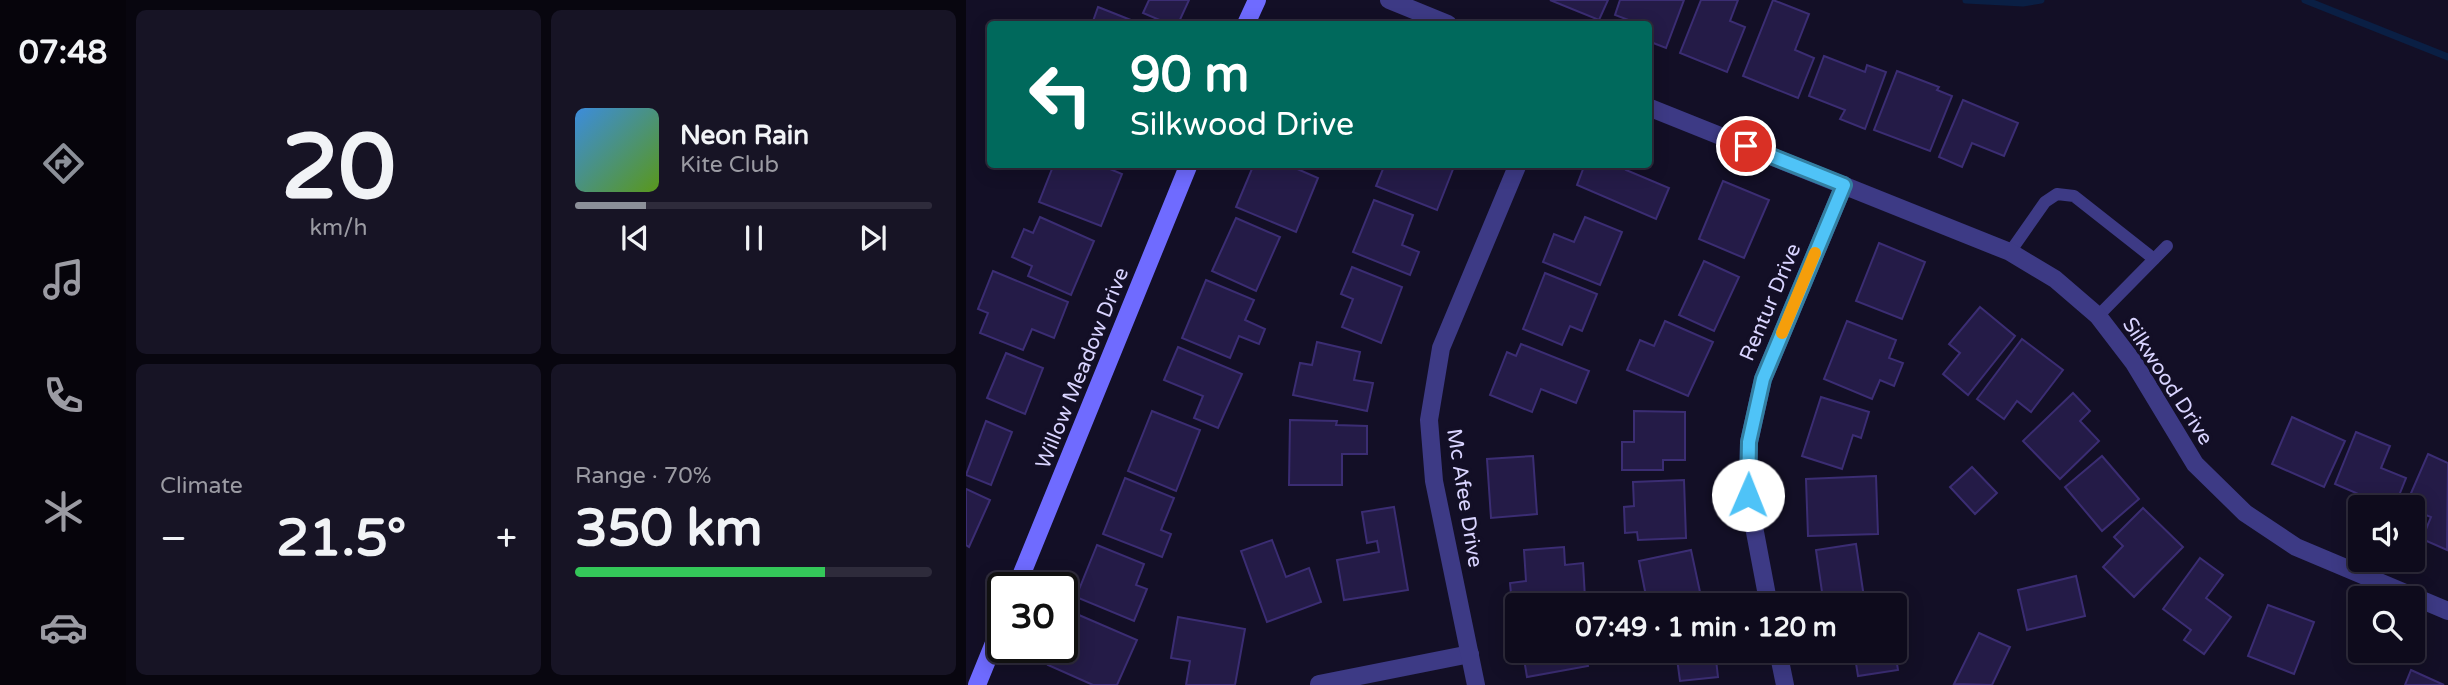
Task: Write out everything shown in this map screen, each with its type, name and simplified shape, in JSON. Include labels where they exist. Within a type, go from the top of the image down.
[{"type":"street","points":[[1248,21],[1256,0]]},
{"type":"street","points":[[1390,0],[1441,21]]},
{"type":"street","name":"Silkwood Drive","points":[[1652,109],[2010,253],[2055,279],[2098,316],[2134,363],[2195,464],[2245,513],[2296,547],[2448,611]]},
{"type":"street","name":"Willow Meadow Drive","points":[[1023,572],[1187,168]]},
{"type":"street","name":"Mc Afee Drive","points":[[1476,685],[1434,481],[1429,420],[1441,348],[1516,168]]},
{"type":"street","name":"Rentur Drive","points":[[1767,593],[1748,495],[1749,442],[1763,379],[1844,185]]},
{"type":"street","points":[[1319,684],[1470,654]]},
{"type":"street","points":[[977,685],[987,660]]},
{"type":"street","points":[[1780,663],[1785,685]]},
{"type":"lane","points":[[2010,253],[2045,202],[2057,194],[2074,196],[2154,259]]},
{"type":"lane","points":[[2098,316],[2167,246]]},
{"type":"building","points":[[1149,0],[1189,0],[1179,21],[1162,21],[1143,13]]},
{"type":"building","points":[[1550,0],[1608,0],[1599,20]]},
{"type":"building","points":[[1620,0],[1684,0],[1666,48],[1652,43],[1652,21],[1631,21],[1615,15]]},
{"type":"building","points":[[1701,0],[1738,0],[1730,21],[1745,27],[1727,72],[1680,53]]},
{"type":"building","points":[[1773,0],[1809,14],[1795,50],[1814,58],[1798,98],[1743,76]]},
{"type":"building","points":[[1098,7],[1133,21],[1093,21]]},
{"type":"building","points":[[1824,56],[1865,72],[1867,65],[1886,72],[1865,129],[1840,119],[1845,110],[1809,96]]},
{"type":"building","points":[[1897,71],[1939,87],[1937,90],[1952,96],[1930,151],[1874,130]]},
{"type":"building","points":[[1963,100],[2018,123],[2004,156],[1972,143],[1962,167],[1939,157]]},
{"type":"building","points":[[1052,168],[1108,168],[1122,174],[1101,226],[1039,202]]},
{"type":"building","points":[[1252,168],[1295,168],[1318,178],[1296,232],[1236,207]]},
{"type":"building","points":[[1383,168],[1453,168],[1437,210],[1376,186]]},
{"type":"building","points":[[1583,168],[1627,168],[1626,170],[1669,188],[1656,219],[1577,185]]},
{"type":"building","points":[[1723,181],[1769,200],[1744,258],[1699,239]]},
{"type":"building","points":[[1374,200],[1413,215],[1402,245],[1419,252],[1410,275],[1353,252]]},
{"type":"building","points":[[1040,217],[1094,241],[1071,295],[1028,276],[1032,266],[1012,257],[1024,229],[1033,233]]},
{"type":"building","points":[[1585,217],[1622,232],[1600,285],[1543,262],[1554,234],[1574,242]]},
{"type":"building","points":[[1236,218],[1280,237],[1256,291],[1212,271]]},
{"type":"building","points":[[1879,243],[1925,262],[1902,319],[1856,301]]},
{"type":"building","points":[[1704,261],[1739,277],[1714,331],[1679,315]]},
{"type":"building","points":[[1352,267],[1402,287],[1381,343],[1342,327],[1353,299],[1341,294]]},
{"type":"building","points":[[993,271],[1068,302],[1054,338],[1032,329],[1023,350],[980,333],[988,313],[978,309]]},
{"type":"building","points":[[1545,273],[1597,294],[1582,331],[1570,326],[1562,345],[1523,329]]},
{"type":"building","points":[[1206,280],[1254,300],[1245,320],[1265,329],[1259,344],[1239,336],[1230,358],[1182,338]]},
{"type":"building","points":[[1980,307],[2015,336],[1968,395],[1943,374],[1960,353],[1949,344]]},
{"type":"building","points":[[1665,321],[1713,342],[1688,396],[1627,370],[1640,340],[1654,346]]},
{"type":"building","points":[[1847,321],[1896,340],[1889,358],[1903,363],[1894,386],[1880,380],[1872,399],[1824,379]]},
{"type":"building","points":[[2022,339],[2063,370],[2031,412],[2017,401],[2004,419],[1977,399]]},
{"type":"building","points":[[1317,342],[1360,352],[1354,380],[1373,383],[1367,411],[1293,395],[1300,363],[1312,365]]},
{"type":"building","points":[[1521,344],[1589,371],[1576,403],[1541,389],[1532,412],[1490,395],[1507,352],[1516,356]]},
{"type":"building","points":[[1178,347],[1242,374],[1218,428],[1194,418],[1203,396],[1164,380]]},
{"type":"building","points":[[1006,353],[1043,368],[1025,414],[987,398]]},
{"type":"building","points":[[2073,393],[2090,411],[2080,421],[2099,441],[2060,479],[2023,441]]},
{"type":"building","points":[[1821,397],[1869,412],[1861,438],[1853,435],[1842,469],[1802,456]]},
{"type":"building","points":[[1152,411],[1200,430],[1176,491],[1128,471]]},
{"type":"building","points":[[1634,411],[1685,412],[1685,460],[1663,460],[1663,470],[1622,470],[1622,442],[1634,442]]},
{"type":"building","points":[[2292,417],[2345,441],[2324,487],[2272,464]]},
{"type":"building","points":[[1290,420],[1337,421],[1336,425],[1367,426],[1367,454],[1342,454],[1342,485],[1289,485]]},
{"type":"building","points":[[986,421],[1012,432],[991,485],[966,475]]},
{"type":"building","points":[[2356,432],[2390,446],[2381,468],[2406,478],[2399,495],[2361,495],[2335,484]]},
{"type":"building","points":[[2428,454],[2448,463],[2447,550],[2425,540],[2425,532],[2431,517],[2425,515],[2425,495],[2410,495]]},
{"type":"building","points":[[1533,456],[1537,514],[1491,518],[1487,459]]},
{"type":"building","points":[[2102,456],[2139,499],[2102,531],[2065,487]]},
{"type":"building","points":[[1972,467],[1997,493],[1975,514],[1950,487]]},
{"type":"building","points":[[1876,476],[1878,534],[1808,536],[1806,479]]},
{"type":"building","points":[[1125,478],[1174,498],[1161,530],[1171,534],[1162,557],[1103,534]]},
{"type":"building","points":[[1684,480],[1686,538],[1638,540],[1637,532],[1625,533],[1624,507],[1634,506],[1633,482]]},
{"type":"building","points":[[966,489],[990,500],[969,547],[966,545]]},
{"type":"building","points":[[1394,507],[1408,590],[1344,600],[1337,560],[1379,552],[1377,541],[1367,543],[1362,512]]},
{"type":"building","points":[[2143,508],[2183,547],[2134,597],[2103,567],[2123,546],[2114,537]]},
{"type":"building","points":[[1272,540],[1286,577],[1309,568],[1321,602],[1267,622],[1241,551]]},
{"type":"building","points":[[1856,544],[1863,593],[1822,593],[1816,550]]},
{"type":"building","points":[[1097,545],[1144,564],[1136,585],[1147,589],[1134,621],[1078,598]]},
{"type":"building","points":[[1564,547],[1565,565],[1583,563],[1585,593],[1511,593],[1510,583],[1526,581],[1524,550]]},
{"type":"building","points":[[1691,550],[1700,593],[1645,593],[1639,561]]},
{"type":"building","points":[[2200,558],[2223,575],[2206,598],[2231,617],[2204,654],[2184,640],[2191,630],[2163,609]]},
{"type":"building","points":[[2076,576],[2085,616],[2027,630],[2018,590]]},
{"type":"building","points":[[2268,605],[2314,622],[2294,674],[2248,656]]},
{"type":"building","points":[[1078,615],[1137,640],[1117,685],[1093,685],[1048,665],[1078,663]]},
{"type":"building","points":[[1178,617],[1245,629],[1235,685],[1186,685],[1190,661],[1171,658]]},
{"type":"building","points":[[1979,633],[2010,647],[1992,685],[1954,684]]},
{"type":"building","points":[[1525,663],[1587,663],[1588,666],[1527,677]]},
{"type":"building","points":[[1678,663],[1716,663],[1718,677],[1680,681]]},
{"type":"building","points":[[1856,663],[1897,663],[1898,670],[1858,676]]},
{"type":"building","points":[[2411,670],[2444,685],[2405,685]]},
{"type":"waterway","points":[[1966,0],[2023,3],[2041,0]]},
{"type":"waterway","points":[[2305,0],[2448,57]]},
{"type":"slow traffic","points":[[1782,333],[1815,253]]},
{"type":"route","points":[[1746,146],[1844,185],[1763,379],[1749,442],[1748,495]]}]
